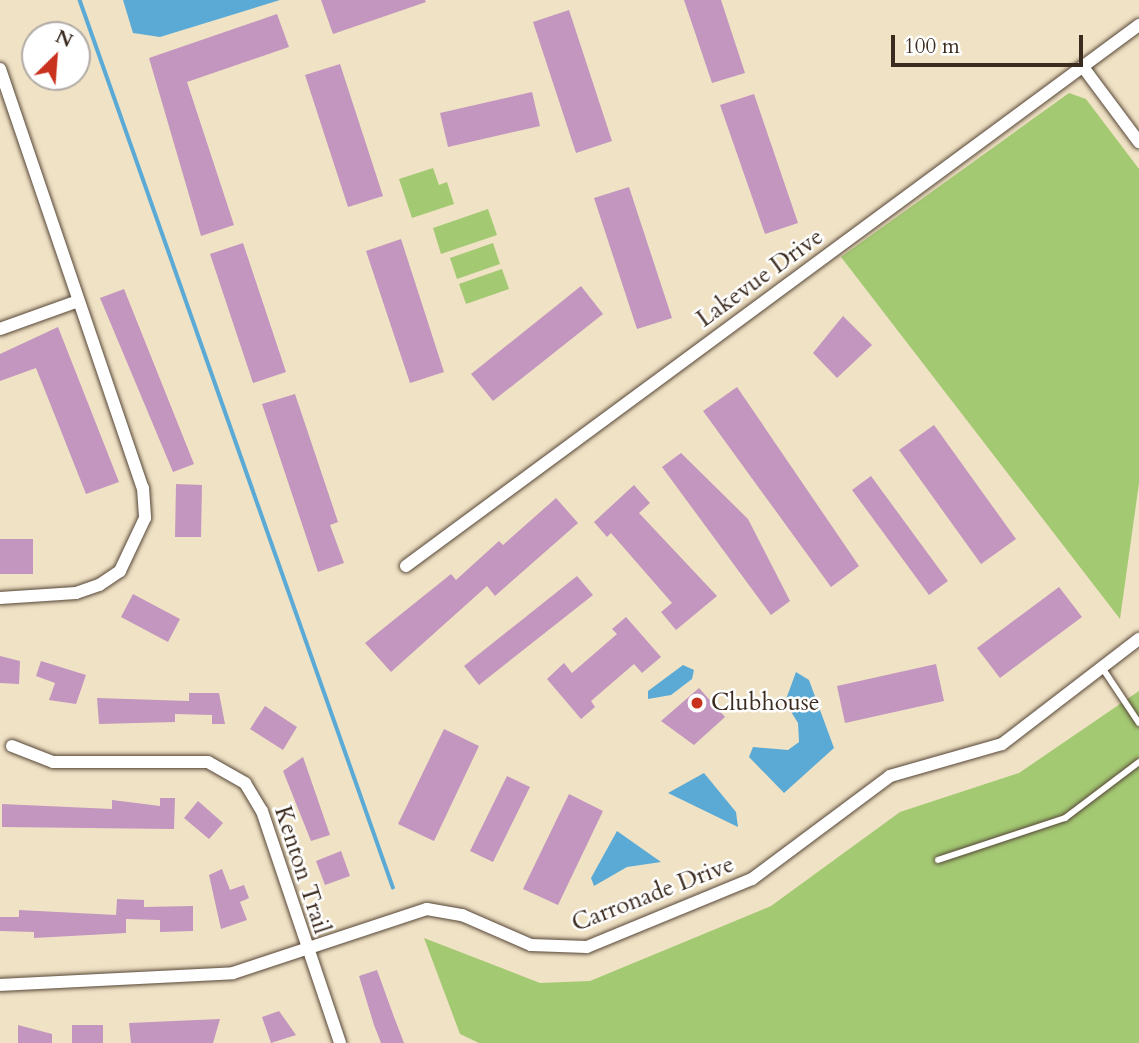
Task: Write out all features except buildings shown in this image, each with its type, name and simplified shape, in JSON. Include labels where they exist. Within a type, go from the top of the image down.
[{"type":"street","name":"Lakevue Drive","points":[[406,566],[1139,25]]},
{"type":"street","points":[[1083,66],[1139,142]]},
{"type":"street","points":[[0,69],[143,488],[145,518],[120,571],[99,585],[76,593],[0,598]]},
{"type":"street","points":[[0,329],[78,301]]},
{"type":"street","name":"Carronade Drive","points":[[0,985],[210,977],[307,950],[427,909],[462,915],[531,945],[587,947],[752,878],[890,776],[1002,744],[1139,639]]},
{"type":"street","name":"Kenton Trail","points":[[12,746],[53,762],[198,761],[239,778],[262,811],[340,1043]]},
{"type":"lane","points":[[1103,669],[1139,723]]},
{"type":"lane","points":[[939,860],[1065,818],[1139,762]]},
{"type":"green space","points":[[1069,93],[1086,99],[1139,169],[1139,483],[1120,619],[841,257]]},
{"type":"green space","points":[[433,168],[439,185],[447,182],[454,204],[412,218],[399,179]]},
{"type":"green space","points":[[488,209],[497,235],[441,254],[433,228]]},
{"type":"green space","points":[[493,243],[500,264],[457,279],[450,258]]},
{"type":"green space","points":[[502,269],[509,289],[466,304],[459,284]]},
{"type":"green space","points":[[1139,691],[1139,1043],[479,1043],[460,1034],[424,938],[540,983],[590,981],[771,906],[900,812],[1019,773]]},
{"type":"water","points":[[123,0],[280,0],[160,37],[133,33]]},
{"type":"water","points":[[683,665],[694,670],[692,679],[671,695],[648,699],[648,691]]},
{"type":"water","points":[[796,672],[809,680],[834,748],[784,793],[749,757],[753,747],[788,750],[799,742],[798,723],[785,702]]},
{"type":"water","points":[[704,773],[736,812],[738,827],[668,793]]},
{"type":"water","points":[[617,831],[661,862],[627,867],[594,886],[591,878]]},
{"type":"waterway","points":[[80,0],[393,887]]},
{"type":"place","name":"Clubhouse","points":[[697,703]]}]
